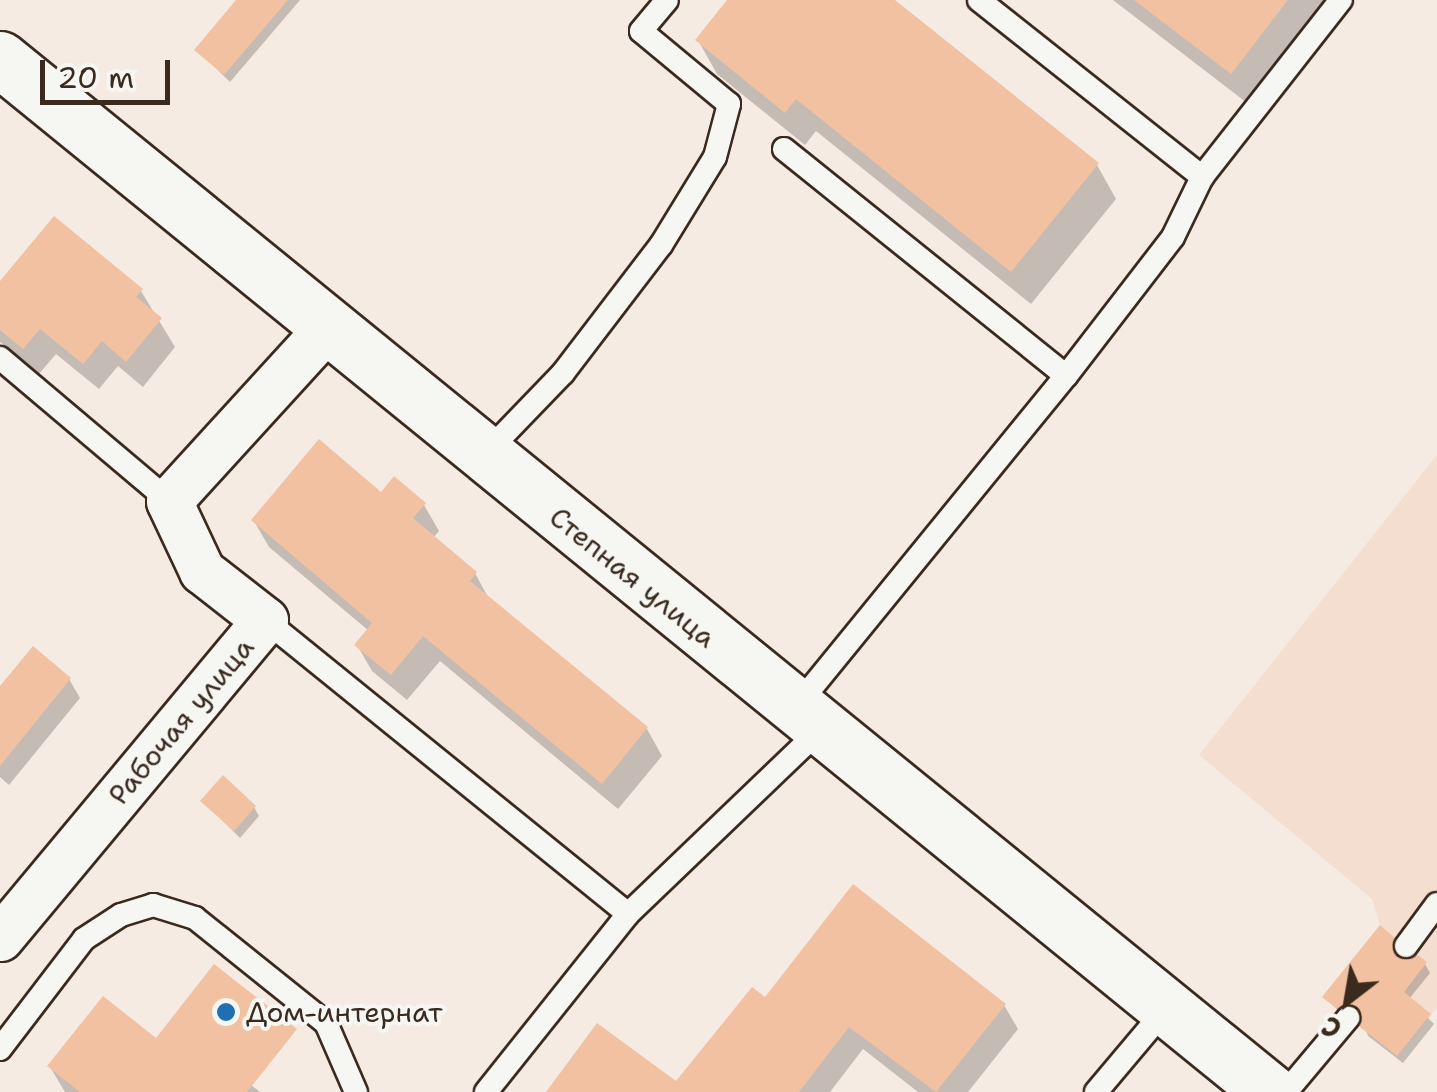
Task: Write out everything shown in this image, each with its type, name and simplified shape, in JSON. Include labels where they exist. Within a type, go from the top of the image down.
[{"type":"street","name":"Степная улица","points":[[0,59],[326,329],[1270,1092]]},
{"type":"street","points":[[168,501],[326,329]]},
{"type":"street","name":"Рабочая улица","points":[[0,938],[265,620],[202,571],[168,501]]},
{"type":"lane","points":[[483,455],[563,373],[660,245],[715,157],[729,104],[642,32],[667,0]]},
{"type":"lane","points":[[980,0],[1202,177]]},
{"type":"lane","points":[[486,1092],[628,914],[808,719],[1173,236],[1202,177],[1341,0]]},
{"type":"lane","points":[[784,149],[1066,376]]},
{"type":"lane","points":[[0,358],[168,501]]},
{"type":"lane","points":[[265,620],[628,914]]},
{"type":"lane","points":[[1406,946],[1437,904]]},
{"type":"lane","points":[[0,1049],[84,939],[121,915],[154,905],[195,918],[326,1023],[356,1092]]},
{"type":"lane","points":[[1096,1092],[1166,1009]]},
{"type":"lane","points":[[1286,1092],[1348,1018]]},
{"type":"shaded area","points":[[1437,455],[1437,1008],[1397,1056],[1322,997],[1380,925],[1372,899],[1199,755]]},
{"type":"building","points":[[236,0],[288,0],[224,75],[194,50]]},
{"type":"building","points":[[727,0],[895,0],[1099,163],[1011,272],[796,99],[785,113],[695,40]]},
{"type":"building","points":[[1134,0],[1288,0],[1231,74]]},
{"type":"building","points":[[54,216],[143,289],[136,297],[162,318],[126,362],[102,341],[83,364],[40,329],[23,349],[0,330],[0,281]]},
{"type":"building","points":[[319,439],[381,492],[394,476],[426,503],[413,518],[477,572],[470,581],[648,727],[602,784],[423,636],[391,675],[354,645],[372,623],[251,520]]},
{"type":"building","points":[[33,646],[71,678],[0,766],[0,686]]},
{"type":"building","points":[[223,775],[256,806],[234,831],[200,801]]},
{"type":"building","points":[[853,884],[1006,1004],[936,1092],[849,1027],[799,1092],[546,1092],[597,1023],[676,1081],[752,987],[765,997]]},
{"type":"building","points":[[1380,925],[1394,937],[1396,957],[1418,955],[1427,962],[1404,992],[1431,1014],[1397,1056],[1360,1027],[1357,1006],[1336,1008],[1322,997]]},
{"type":"building","name":"Дом-интернат","points":[[214,964],[297,1029],[247,1092],[80,1092],[47,1066],[103,996],[156,1038]]},
{"type":"place","name":"Дом-интернат","points":[[226,1012]]}]
